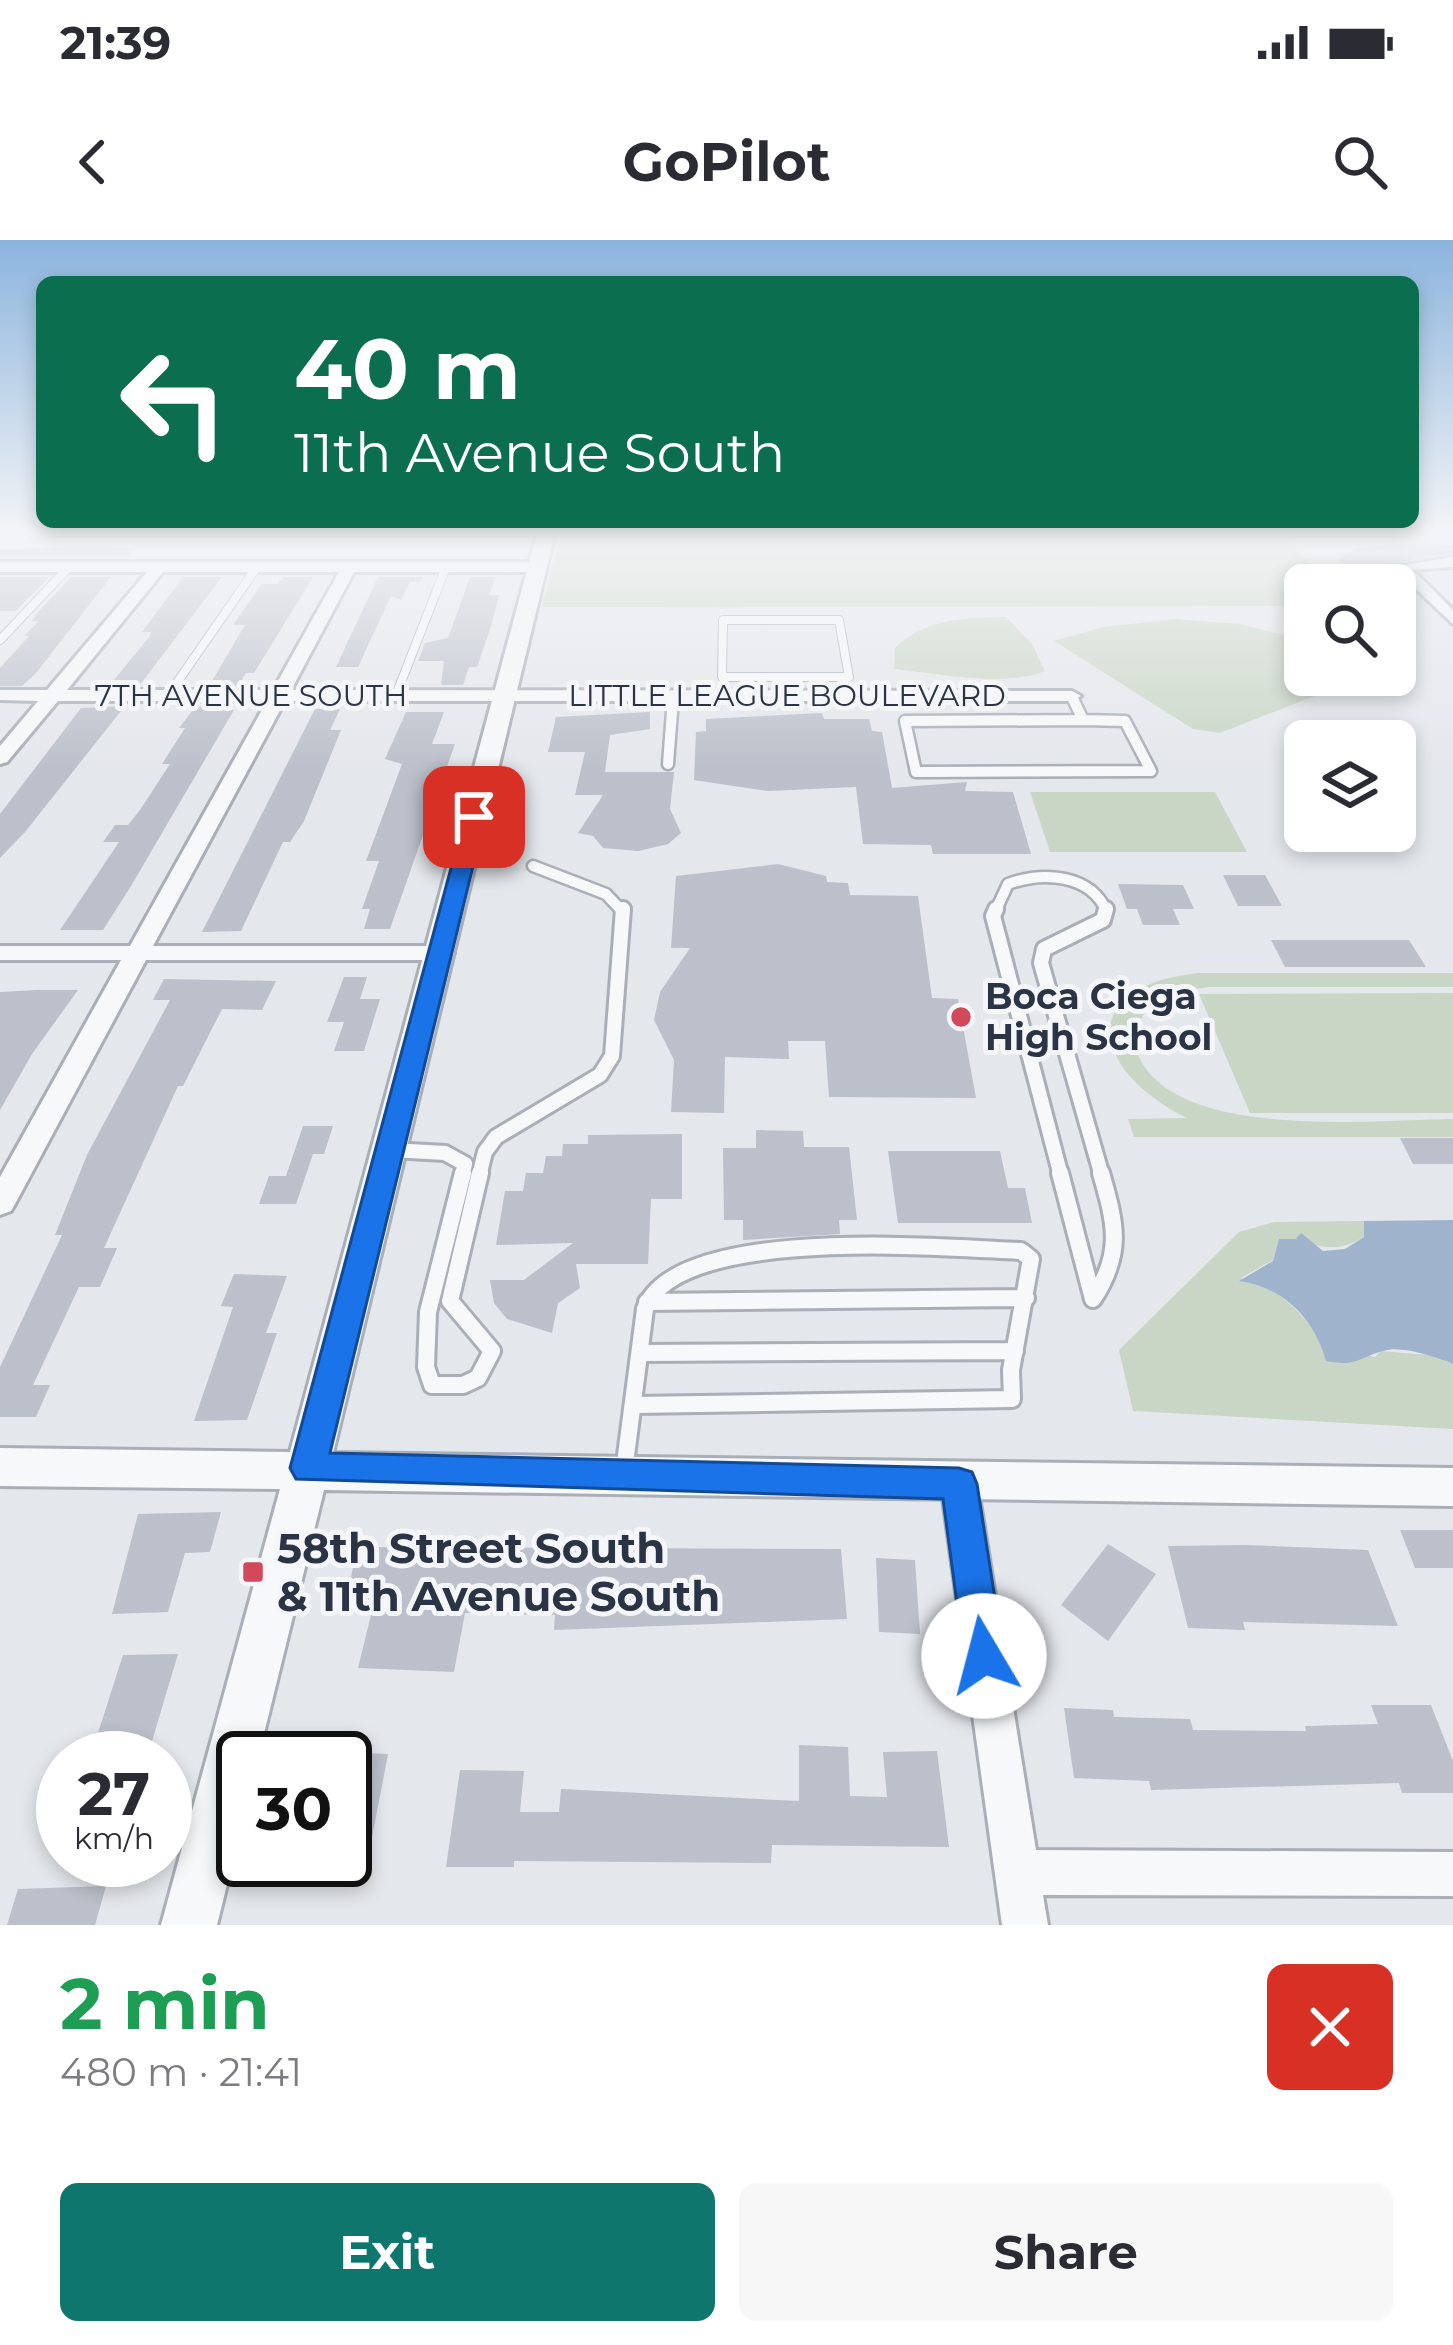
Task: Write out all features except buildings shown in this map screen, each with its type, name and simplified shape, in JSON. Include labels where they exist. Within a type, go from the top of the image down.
[{"type":"street","points":[[0,758],[121,612]]},
{"type":"street","points":[[0,1204],[325,612]]},
{"type":"street","points":[[189,1925],[442,953],[524,612]]},
{"type":"street","name":"LITTLE LEAGUE BOULEVARD","points":[[502,695],[673,695],[807,686],[1072,696]]},
{"type":"street","name":"7TH AVENUE SOUTH","points":[[0,694],[502,695]]},
{"type":"street","points":[[0,953],[442,953]]},
{"type":"street","points":[[0,1467],[308,1468],[959,1484],[1453,1487]]},
{"type":"street","points":[[959,1484],[1025,1925]]},
{"type":"street","points":[[1015,1872],[1453,1874]]},
{"type":"lane","points":[[0,640],[27,612]]},
{"type":"lane","points":[[169,694],[226,612]]},
{"type":"lane","points":[[396,694],[428,612]]},
{"type":"lane","points":[[723,620],[839,620],[849,677],[807,686],[722,677],[723,620]]},
{"type":"lane","points":[[668,764],[673,695]]},
{"type":"lane","points":[[1072,696],[1083,721]]},
{"type":"lane","points":[[904,721],[1083,721],[1125,721],[1151,771],[916,772],[904,721]]},
{"type":"lane","points":[[391,1150],[445,1153],[465,1164],[424,1341],[422,1372],[432,1385],[457,1389],[475,1383],[488,1370],[492,1351],[449,1301],[485,1153],[496,1137],[608,1066],[625,916],[606,894],[533,866]]},
{"type":"lane","points":[[1024,878],[1078,882],[1094,890],[1107,911],[1103,920],[1044,949],[1041,964],[1114,1217],[1114,1267],[1093,1298],[994,916],[1008,884],[1024,878]]},
{"type":"lane","points":[[623,1476],[647,1301],[682,1269],[744,1252],[1021,1251],[1030,1258],[1012,1399],[635,1405]]},
{"type":"lane","points":[[647,1301],[1026,1298]]},
{"type":"lane","points":[[641,1353],[1015,1351]]},
{"type":"green space","points":[[1006,617],[1032,644],[1045,671],[990,679],[894,669],[895,648],[919,631],[961,619]]},
{"type":"green space","points":[[1177,619],[1240,624],[1284,636],[1284,696],[1314,696],[1220,733],[1193,729],[1054,641],[1103,627]]},
{"type":"green space","points":[[1030,792],[1215,792],[1247,852],[1050,852]]},
{"type":"green space","points":[[1198,973],[1453,973],[1453,987],[1209,987],[1174,992],[1148,1005],[1133,1036],[1148,1071],[1178,1095],[1220,1111],[1321,1122],[1453,1119],[1453,1137],[1134,1137],[1128,1119],[1187,1118],[1131,1078],[1116,1056],[1110,1034],[1114,1013],[1130,995],[1157,981]]},
{"type":"green space","points":[[1453,993],[1453,1113],[1250,1113],[1199,994]]},
{"type":"green space","points":[[1364,1221],[1365,1236],[1342,1246],[1279,1239],[1273,1260],[1241,1278],[1289,1304],[1325,1347],[1375,1357],[1381,1351],[1427,1355],[1453,1364],[1453,1429],[1133,1411],[1119,1350],[1239,1232],[1274,1222]]},
{"type":"water","points":[[1453,1220],[1453,1364],[1400,1350],[1351,1362],[1326,1361],[1314,1332],[1295,1308],[1270,1290],[1239,1281],[1273,1261],[1279,1239],[1296,1239],[1301,1233],[1323,1251],[1345,1249],[1364,1237],[1364,1221]]},
{"type":"place","name":"Boca Ciega High School","points":[[961,1017]]},
{"type":"place","name":"58th Street South & 11th Avenue South","points":[[253,1572]]},
{"type":"route","points":[[474,817],[308,1468],[959,1484],[984,1656]]}]
